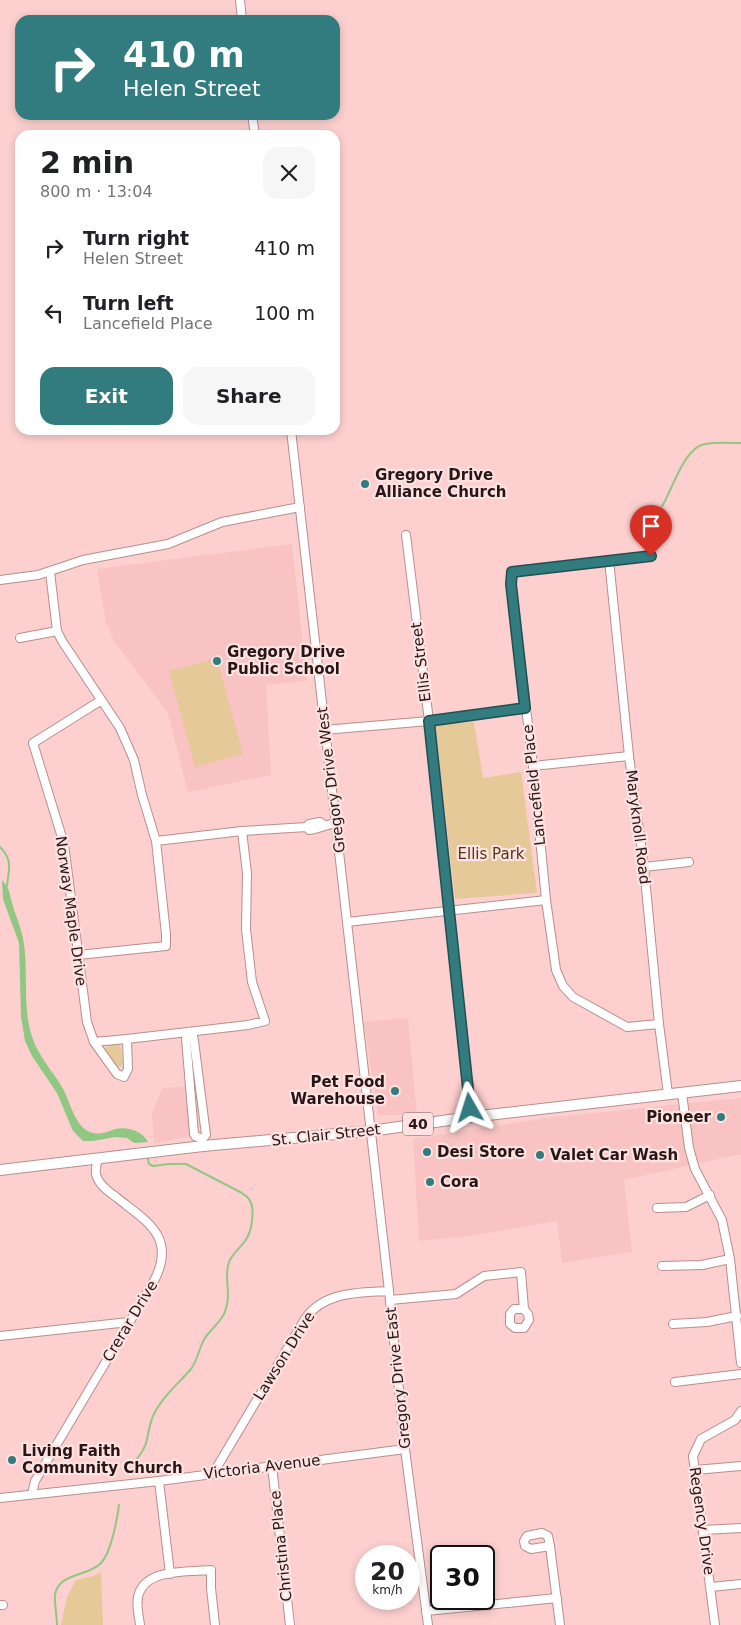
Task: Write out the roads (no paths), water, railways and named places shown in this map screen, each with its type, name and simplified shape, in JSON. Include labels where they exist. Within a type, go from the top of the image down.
[{"type":"main road","name":"St. Clair Street","points":[[0,1170],[148,1153],[203,1143],[370,1131],[471,1116],[741,1086]]},
{"type":"street","points":[[240,0],[242,15]]},
{"type":"street","name":"Gregory Drive West","points":[[292,435],[370,1131]]},
{"type":"street","points":[[0,580],[38,575],[83,560],[168,544],[222,522],[300,507]]},
{"type":"street","name":"Ellis Street","points":[[406,535],[429,721],[471,1116]]},
{"type":"street","points":[[609,560],[651,556]]},
{"type":"street","name":"Lancefield Place","points":[[609,560],[512,572],[511,584],[525,708],[534,766],[546,900],[556,970],[563,986],[573,997],[626,1027],[658,1024]]},
{"type":"street","name":"Maryknoll Road","points":[[609,560],[629,756],[644,867],[658,1024],[668,1094]]},
{"type":"street","points":[[50,572],[57,631],[100,701],[120,728],[131,752],[156,841],[166,946],[78,956]]},
{"type":"street","points":[[20,638],[57,631]]},
{"type":"street","name":"Norway Maple Drive","points":[[100,701],[33,743],[64,844],[87,1022],[94,1042],[118,1074],[124,1077],[128,1069],[126,1039]]},
{"type":"street","points":[[324,730],[429,721],[525,708]]},
{"type":"street","points":[[534,766],[629,756]]},
{"type":"street","points":[[156,841],[242,831],[307,827],[309,830],[336,823]]},
{"type":"street","points":[[94,1042],[248,1025],[264,1021],[252,982],[246,929],[247,873],[242,831]]},
{"type":"street","points":[[644,867],[689,862]]},
{"type":"street","points":[[347,922],[546,900]]},
{"type":"street","points":[[189,1032],[193,1036],[194,1042],[206,1135],[203,1143],[194,1134],[186,1039],[189,1032]]},
{"type":"street","points":[[682,1093],[689,1148],[694,1169],[710,1195],[722,1220],[730,1259],[741,1363]]},
{"type":"street","name":"Gregory Drive East","points":[[370,1131],[405,1449],[428,1625]]},
{"type":"street","name":"Crerar Drive","points":[[32,1494],[36,1481],[159,1271],[163,1255],[162,1246],[151,1226],[102,1185],[95,1171],[98,1158]]},
{"type":"street","points":[[657,1208],[686,1208],[710,1195]]},
{"type":"street","points":[[662,1266],[702,1265],[730,1259]]},
{"type":"street","points":[[390,1300],[456,1294],[484,1276],[521,1272],[524,1309]]},
{"type":"street","name":"Lawson Drive","points":[[214,1472],[312,1309],[322,1301],[333,1296],[389,1291]]},
{"type":"street","points":[[673,1324],[707,1322],[737,1316]]},
{"type":"street","points":[[0,1336],[129,1322]]},
{"type":"street","points":[[675,1382],[741,1374]]},
{"type":"street","name":"Regency Drive","points":[[715,1625],[693,1456],[701,1439],[735,1420],[741,1411]]},
{"type":"street","name":"Victoria Avenue","points":[[0,1498],[159,1481],[214,1472],[405,1449]]},
{"type":"street","name":"Christina Place","points":[[272,1466],[290,1625]]},
{"type":"street","points":[[695,1470],[741,1466]]},
{"type":"street","points":[[159,1481],[170,1574]]},
{"type":"street","points":[[704,1530],[741,1528]]},
{"type":"street","points":[[550,1546],[560,1625]]},
{"type":"street","points":[[140,1625],[137,1600],[142,1586],[154,1577],[211,1570],[215,1625]]},
{"type":"street","points":[[711,1587],[741,1584]]},
{"type":"street","points":[[426,1611],[557,1598]]},
{"type":"waterway","points":[[662,506],[679,470],[691,453],[698,447],[710,443],[741,443]]},
{"type":"waterway","points":[[0,847],[7,856],[8,861],[7,886]]},
{"type":"waterway","points":[[135,1461],[146,1444],[156,1409],[191,1369],[205,1338],[224,1314],[228,1300],[227,1268],[233,1255],[247,1238],[253,1212],[250,1202],[242,1193],[186,1164],[153,1166],[149,1164],[147,1155]]},
{"type":"waterway","points":[[57,1625],[55,1594],[58,1587],[68,1578],[89,1571],[105,1558],[113,1536],[119,1505]]},
{"type":"place","name":"Gregory Drive Alliance Church","points":[[365,484]]},
{"type":"place","name":"Gregory Drive Public School","points":[[217,661]]},
{"type":"place","name":"Pet Food Warehouse","points":[[395,1091]]},
{"type":"place","name":"Pioneer","points":[[721,1117]]},
{"type":"place","name":"Desi Store","points":[[427,1152]]},
{"type":"place","name":"Valet Car Wash","points":[[540,1155]]},
{"type":"place","name":"Cora","points":[[430,1182]]},
{"type":"place","name":"Living Faith Community Church","points":[[12,1460]]},
{"type":"park label","name":"Ellis Park","points":[[491,854]]}]
